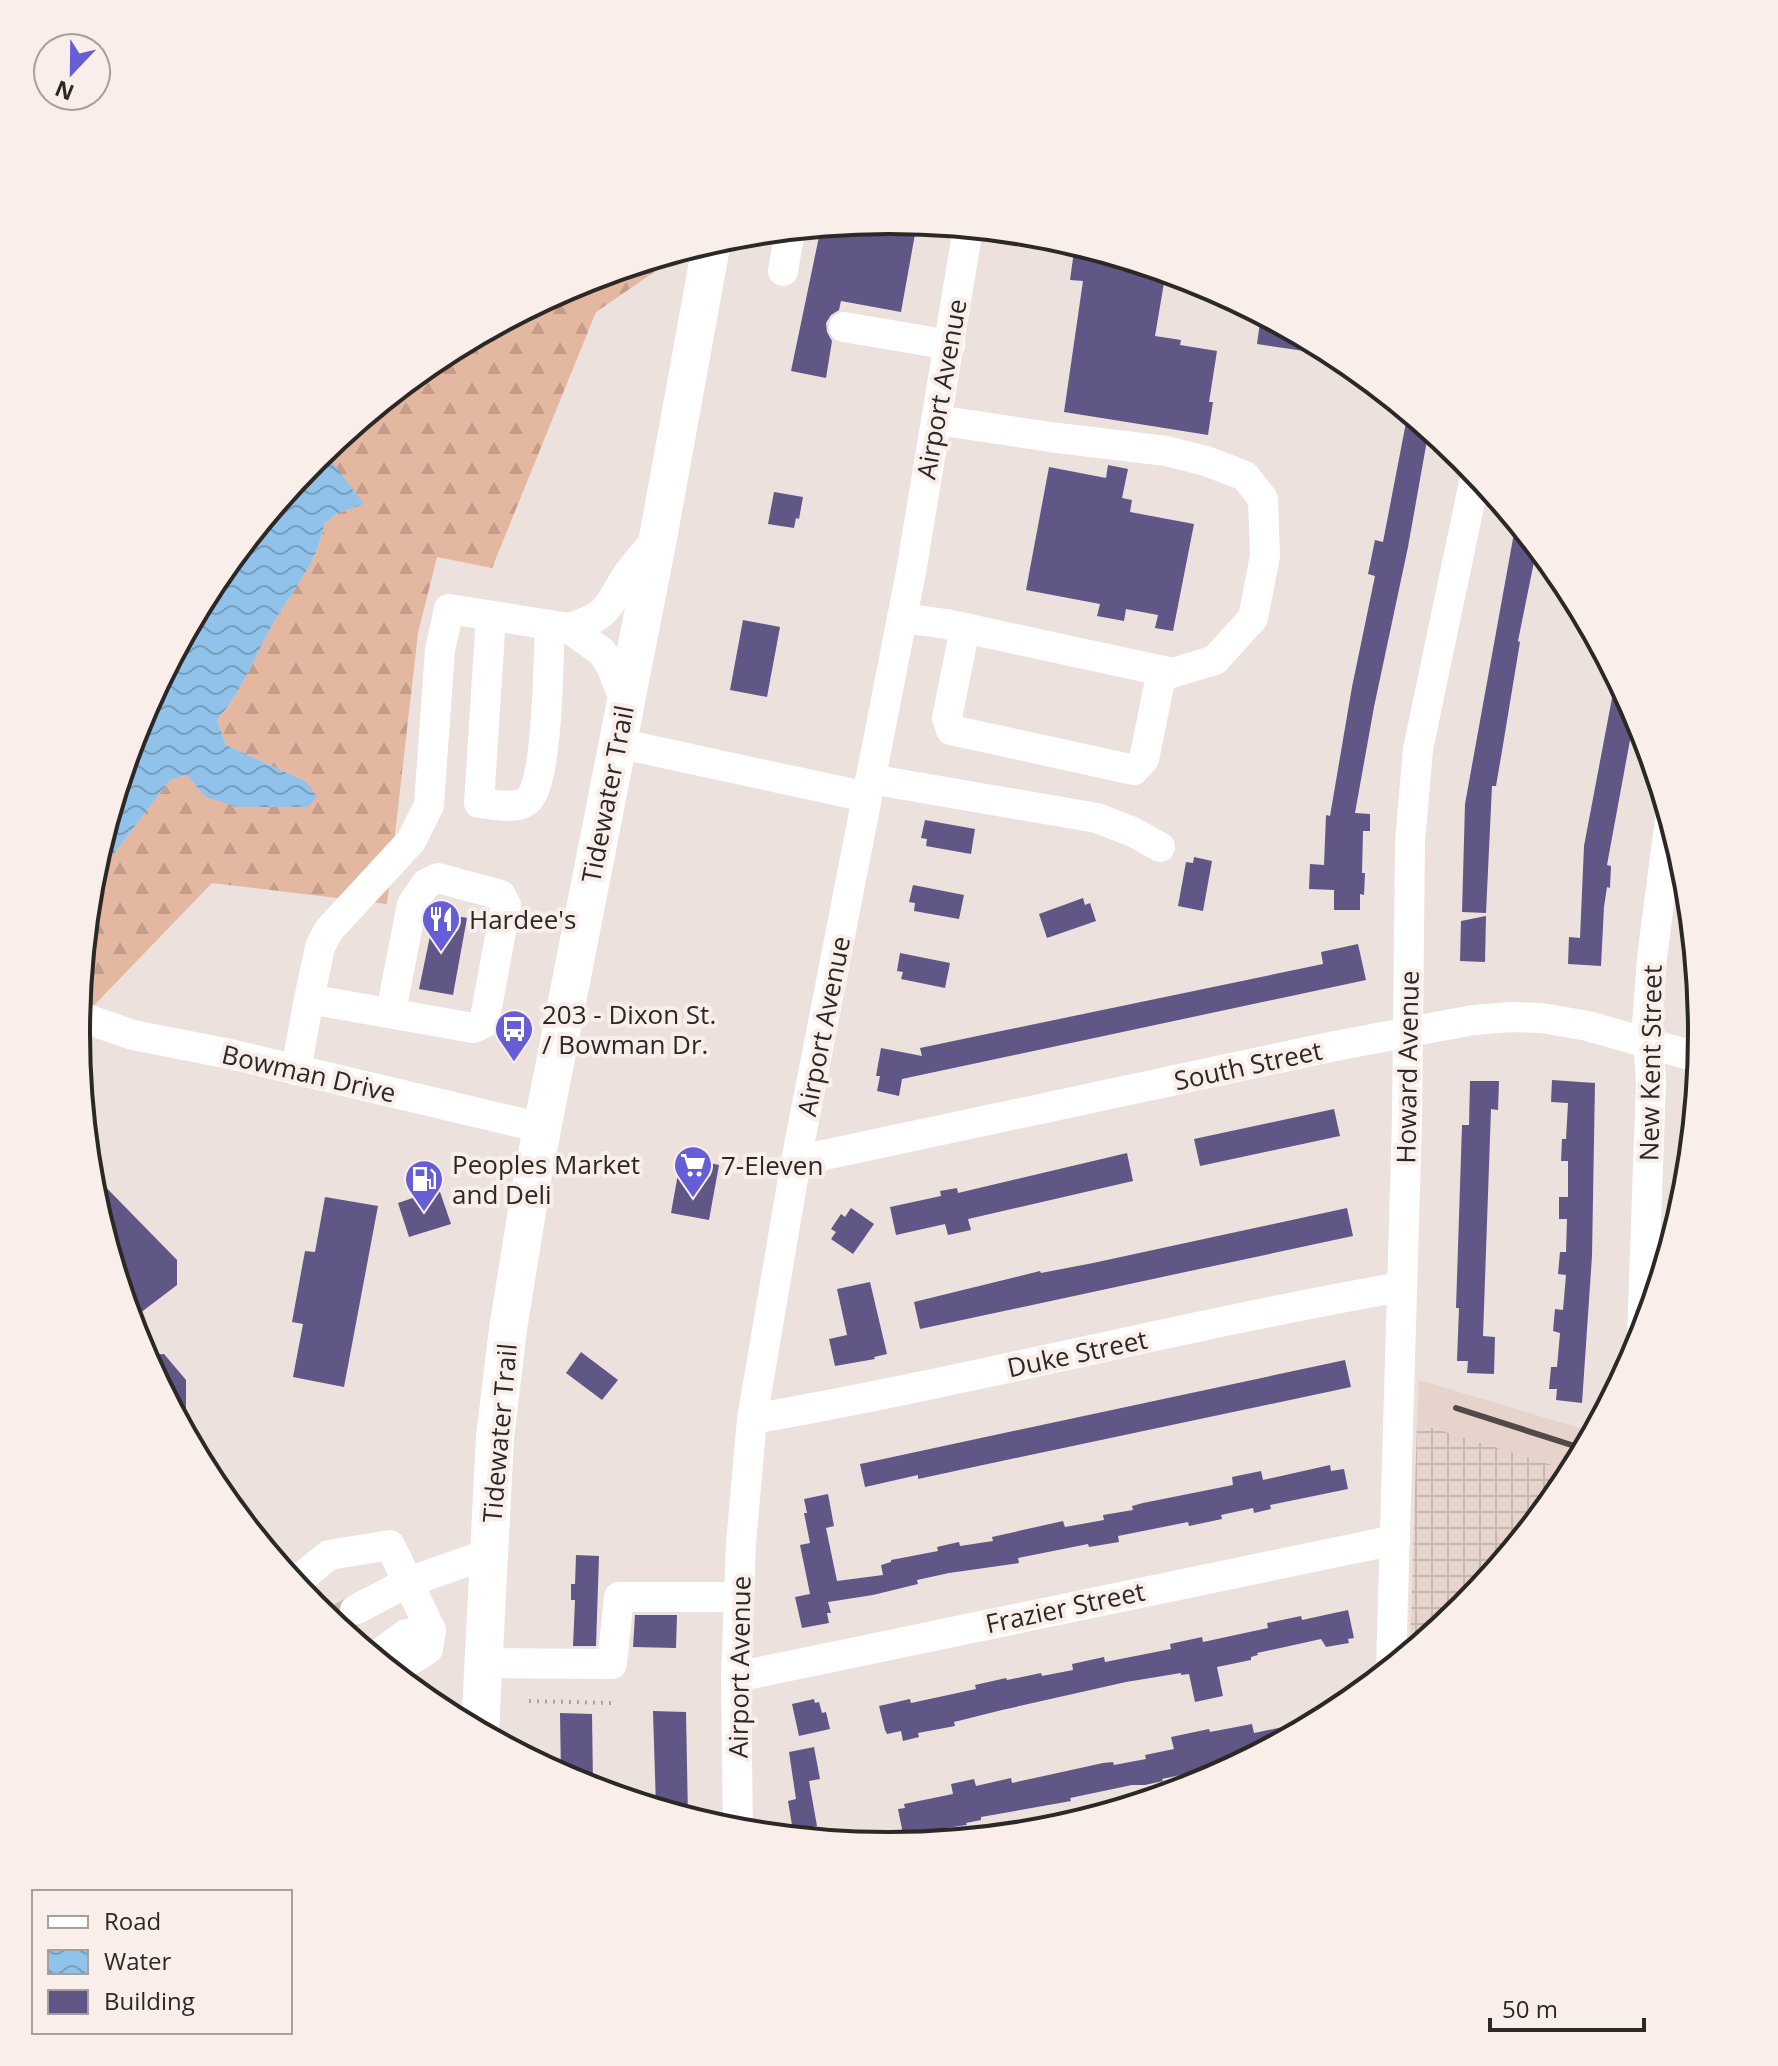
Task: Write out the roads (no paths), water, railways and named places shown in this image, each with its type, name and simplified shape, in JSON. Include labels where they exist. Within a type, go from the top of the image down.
[{"type":"main road","name":"Tidewater Trail","points":[[477,1717],[495,1437],[508,1329],[542,1128],[658,538],[710,255]]},
{"type":"street","name":"Airport Avenue","points":[[738,1818],[736,1677],[752,1419],[796,1161],[902,618],[966,238]]},
{"type":"street","points":[[783,271],[788,241]]},
{"type":"street","points":[[844,327],[950,345]]},
{"type":"street","points":[[902,618],[965,628],[1172,673],[1215,660],[1253,618],[1265,556],[1263,499],[1245,476],[1206,461],[1166,451],[937,420]]},
{"type":"street","name":"Howard Avenue","points":[[1391,1654],[1410,842],[1418,749],[1473,488]]},
{"type":"street","points":[[296,1070],[320,947],[328,931],[411,841],[429,805],[440,650],[449,609],[560,626],[591,621],[605,612],[627,575],[658,538]]},
{"type":"street","points":[[491,616],[479,803],[518,806],[529,799],[537,785],[560,626]]},
{"type":"street","points":[[560,626],[602,652],[625,702]]},
{"type":"street","points":[[965,628],[947,718],[951,730],[1134,770],[1144,759],[1162,671]]},
{"type":"street","points":[[617,743],[869,788],[1097,818],[1160,847]]},
{"type":"street","name":"New Kent Street","points":[[1646,1291],[1651,1082],[1648,1043],[1652,958],[1666,848]]},
{"type":"street","points":[[309,999],[473,1028],[484,1023],[506,905],[501,895],[438,878],[426,884],[412,904],[391,1012]]},
{"type":"street","name":"South Street","points":[[796,1161],[1473,1020],[1542,1018],[1588,1026],[1687,1054]]},
{"type":"street","name":"Bowman Drive","points":[[90,1020],[133,1035],[542,1128]]},
{"type":"street","name":"Duke Street","points":[[752,1419],[953,1380],[1267,1311],[1401,1287]]},
{"type":"street","name":"Frazier Street","points":[[736,1677],[1395,1540]]},
{"type":"street","points":[[303,1576],[329,1555],[390,1545],[431,1630],[428,1649],[402,1666]]},
{"type":"street","points":[[344,1617],[408,1582],[488,1554]]},
{"type":"street","points":[[482,1663],[612,1664],[619,1597],[739,1597]]},
{"type":"street","points":[[383,1651],[406,1634],[431,1630]]},
{"type":"water","points":[[331,461],[364,504],[336,514],[324,524],[310,565],[270,629],[240,687],[217,720],[226,745],[305,781],[317,796],[308,807],[238,807],[206,797],[186,775],[170,780],[109,860],[132,776],[172,680],[197,633],[255,547],[288,506]]},
{"type":"tunnel","points":[[343,1616],[355,1610]]},
{"type":"railway","points":[[1456,1408],[1573,1445]]},
{"type":"place","name":"Hardee's","points":[[441,953]]},
{"type":"place","name":"203 - Dixon St. / Bowman Dr.","points":[[514,1063]]},
{"type":"place","name":"7-Eleven","points":[[693,1199]]},
{"type":"place","name":"Peoples Market and Deli","points":[[424,1213]]}]
